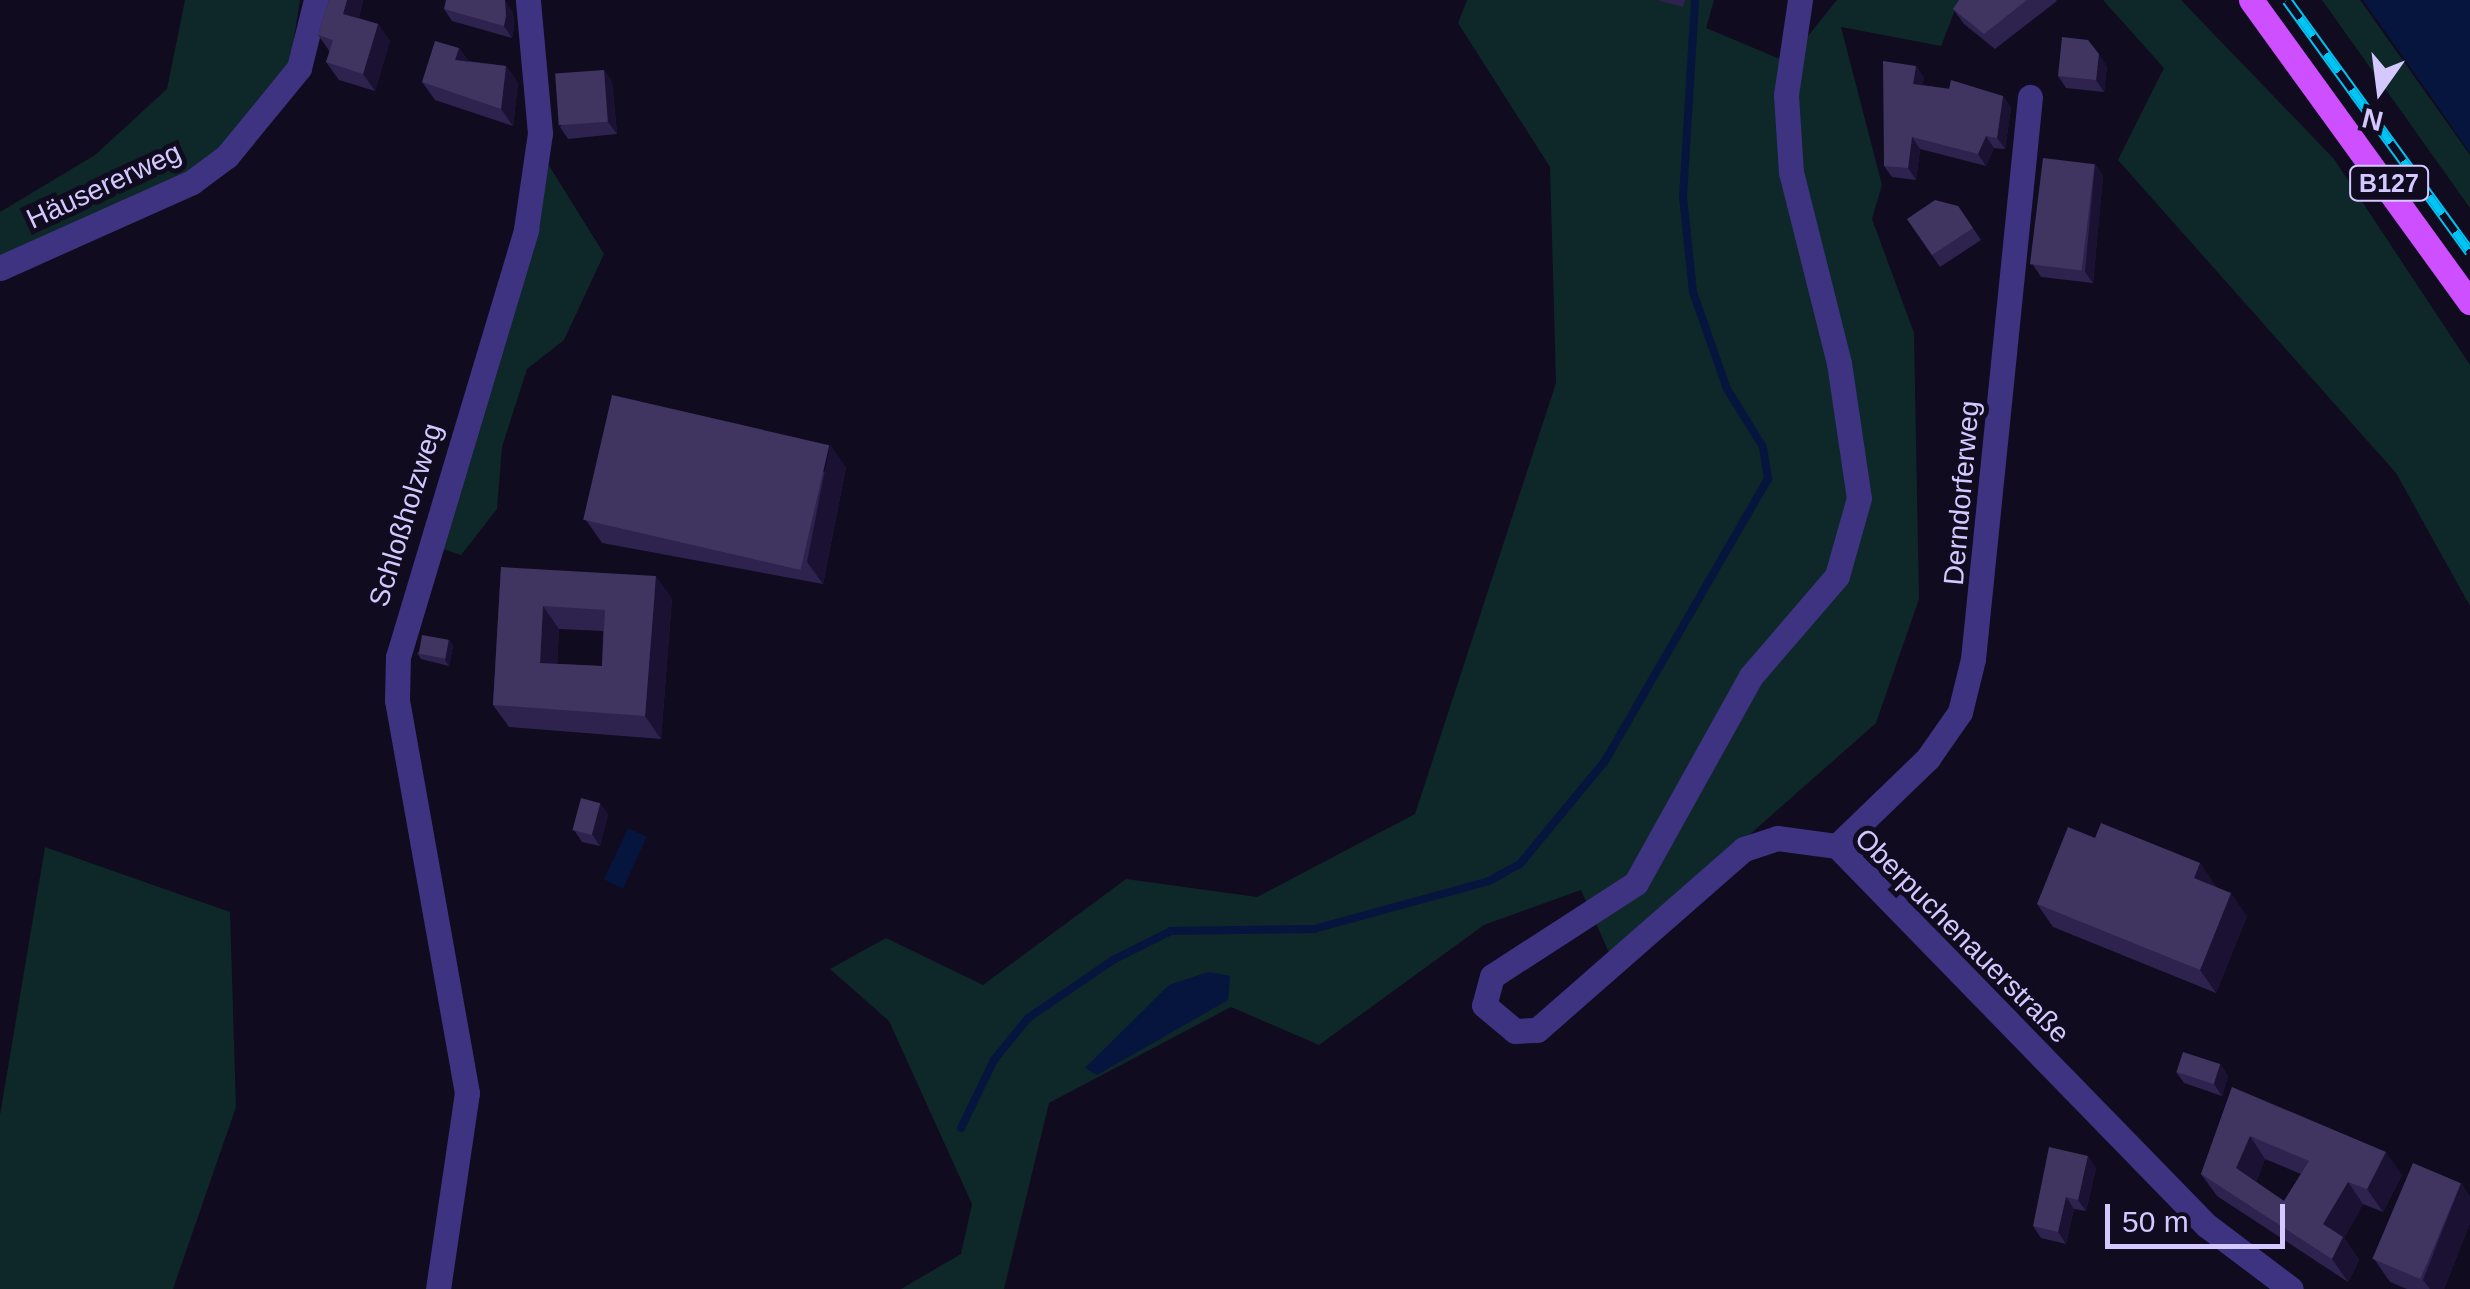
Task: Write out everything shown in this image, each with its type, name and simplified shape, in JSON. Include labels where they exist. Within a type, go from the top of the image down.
[{"type":"main road","name":"B127","points":[[2251,0],[2470,302]]},
{"type":"street","name":"Häusererweg","points":[[0,268],[192,182],[227,156],[300,68],[316,0]]},
{"type":"street","name":"Schloßholzweg","points":[[438,1289],[468,1093],[397,700],[398,657],[526,229],[540,133],[528,0]]},
{"type":"street","name":"Oberpuchenauerstraße","points":[[1800,0],[1786,95],[1791,172],[1838,363],[1859,498],[1836,576],[1751,676],[1636,883],[1492,976],[1484,1005],[1516,1030],[1537,1030],[1744,849],[1777,838],[1837,846],[2206,1225],[2291,1289]]},
{"type":"street","name":"Derndorferweg","points":[[1837,846],[1928,758],[1960,712],[1974,660],[2030,97]]},
{"type":"green space","points":[[185,0],[300,0],[290,64],[221,150],[180,179],[0,258],[0,212],[95,155],[167,89]]},
{"type":"green space","points":[[1467,0],[1714,0],[1706,28],[1787,62],[1837,0],[1959,0],[1941,46],[1841,27],[1882,185],[1872,219],[1914,333],[1919,599],[1876,723],[1611,957],[1581,890],[1484,925],[1319,1045],[1231,1007],[1049,1103],[1004,1289],[901,1289],[961,1254],[972,1204],[889,1021],[830,969],[886,938],[983,985],[1126,879],[1257,897],[1415,814],[1556,383],[1550,167],[1458,23]]},
{"type":"green space","points":[[2103,0],[2181,0],[2334,159],[2470,365],[2470,606],[2396,473],[2118,160],[2164,68]]},
{"type":"green space","points":[[2322,0],[2360,0],[2470,155],[2470,208]]},
{"type":"green space","points":[[543,156],[604,254],[564,340],[527,369],[502,447],[497,509],[461,555],[434,546]]},
{"type":"green space","points":[[45,847],[230,912],[236,1107],[173,1289],[0,1289],[0,1115]]},
{"type":"water","points":[[2363,0],[2470,0],[2470,153],[2432,98]]},
{"type":"water","points":[[628,828],[647,837],[623,889],[604,880]]},
{"type":"water","points":[[1208,972],[1230,976],[1228,1000],[1097,1075],[1085,1068],[1169,985]]},
{"type":"building","points":[[329,0],[347,0],[343,14],[378,24],[363,74],[326,62],[333,40],[318,35]]},
{"type":"building","points":[[446,0],[505,0],[504,26],[444,9]]},
{"type":"building","points":[[1959,0],[2027,0],[1984,34],[1953,9]]},
{"type":"building","points":[[2062,37],[2088,40],[2099,54],[2096,80],[2058,76]]},
{"type":"building","points":[[435,41],[459,48],[455,60],[506,66],[501,109],[422,82]]},
{"type":"building","points":[[1883,61],[1916,66],[1913,84],[1949,89],[1951,80],[2003,96],[1997,138],[1986,136],[1978,154],[1912,137],[1908,168],[1884,166]]},
{"type":"building","points":[[604,70],[608,122],[559,125],[555,73]]},
{"type":"building","points":[[2043,158],[2095,164],[2082,271],[2030,264]]},
{"type":"building","points":[[1935,200],[1958,206],[1973,228],[1932,255],[1907,219]]},
{"type":"building","points":[[612,395],[829,445],[800,570],[583,520]]},
{"type":"building","points":[[501,567],[656,576],[645,716],[493,705]],"holes":[[[543,606],[605,610],[602,666],[540,663]]]},
{"type":"building","points":[[422,635],[449,640],[445,658],[419,654]]},
{"type":"building","points":[[581,798],[600,803],[592,835],[572,830]]},
{"type":"building","points":[[2101,823],[2200,863],[2194,878],[2231,893],[2200,970],[2037,904],[2068,827],[2095,838]]},
{"type":"building","points":[[2183,1052],[2220,1064],[2214,1084],[2177,1072]]},
{"type":"building","points":[[2232,1087],[2386,1152],[2367,1189],[2348,1182],[2323,1224],[2343,1237],[2332,1259],[2201,1174]],"holes":[[[2250,1136],[2309,1161],[2284,1201],[2236,1168]]]},
{"type":"building","points":[[2049,1147],[2088,1156],[2078,1200],[2066,1197],[2058,1232],[2033,1226]]},
{"type":"building","points":[[2413,1163],[2461,1183],[2420,1279],[2372,1259]]},
{"type":"waterway","points":[[961,1128],[994,1060],[1028,1018],[1113,960],[1171,931],[1314,929],[1489,881],[1520,864],[1605,761],[1768,479],[1763,447],[1727,389],[1693,292],[1683,197],[1695,0]]},
{"type":"railway","points":[[2287,0],[2470,252]]}]
